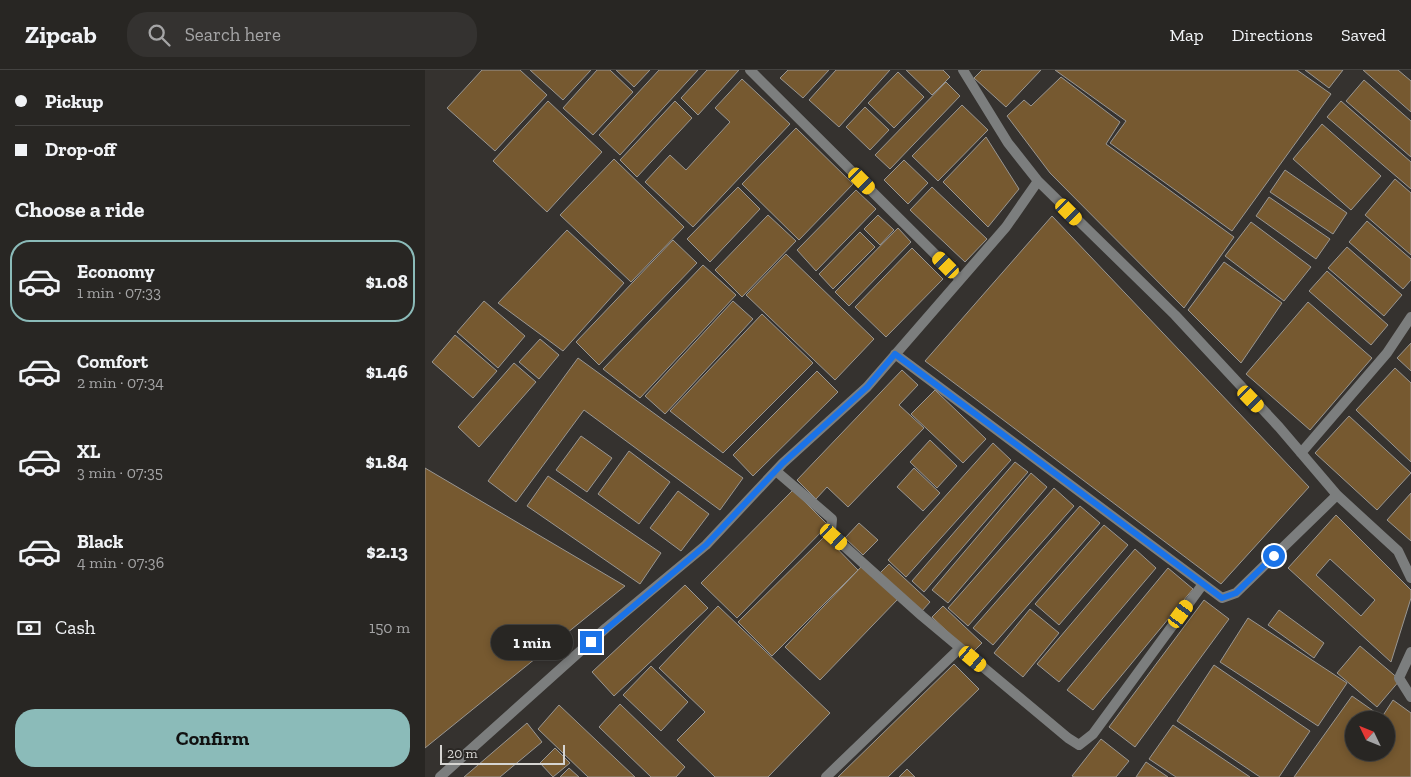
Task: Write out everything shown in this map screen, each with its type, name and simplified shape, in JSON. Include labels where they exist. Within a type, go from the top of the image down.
[{"type":"street","points":[[750,70],[960,279]]},
{"type":"street","points":[[963,70],[1008,143],[1038,181],[1175,315],[1337,495],[1398,552],[1411,578]]},
{"type":"street","points":[[440,777],[606,628],[706,545],[775,471],[867,387],[1006,227],[1038,181]]},
{"type":"street","points":[[1301,454],[1387,352],[1411,317]]},
{"type":"street","points":[[895,354],[1222,598],[1236,593],[1337,495]]},
{"type":"street","points":[[775,471],[832,519],[831,532],[834,537],[960,648],[1079,745],[1093,734],[1203,584]]},
{"type":"street","points":[[826,777],[960,648]]},
{"type":"street","points":[[1411,652],[1399,678],[1411,698]]},
{"type":"building","points":[[482,70],[520,70],[547,95],[495,151],[447,108]]},
{"type":"building","points":[[530,70],[591,70],[563,100]]},
{"type":"building","points":[[597,70],[610,70],[633,92],[593,135],[563,108]]},
{"type":"building","points":[[616,70],[650,70],[634,87]]},
{"type":"building","points":[[659,70],[698,70],[620,155],[599,135]]},
{"type":"building","points":[[707,70],[739,70],[698,115],[681,98]]},
{"type":"building","points":[[788,70],[829,70],[803,98],[780,78]]},
{"type":"building","points":[[836,70],[890,70],[839,127],[809,100]]},
{"type":"building","points":[[906,70],[943,70],[950,77],[932,95]]},
{"type":"building","points":[[982,70],[1041,70],[1006,107],[974,78]]},
{"type":"building","points":[[1055,70],[1297,70],[1331,94],[1232,231],[1110,143],[1126,121]]},
{"type":"building","points":[[1305,70],[1343,70],[1329,88]]},
{"type":"building","points":[[1363,70],[1398,70],[1411,81],[1411,112]]},
{"type":"building","points":[[898,72],[924,97],[894,128],[868,103]]},
{"type":"building","points":[[1061,77],[1120,122],[1106,144],[1234,237],[1184,308],[1050,173],[1007,116],[1024,100],[1031,106]]},
{"type":"building","points":[[742,79],[790,124],[693,227],[645,182],[670,155],[686,170],[730,122],[715,108]]},
{"type":"building","points":[[1364,80],[1411,121],[1411,157],[1346,101]]},
{"type":"building","points":[[946,82],[960,96],[890,169],[875,155]]},
{"type":"building","points":[[548,101],[602,152],[547,212],[493,161]]},
{"type":"building","points":[[675,101],[692,118],[637,177],[620,160]]},
{"type":"building","points":[[1341,101],[1411,162],[1411,189],[1327,117]]},
{"type":"building","points":[[962,105],[988,130],[938,181],[912,156]]},
{"type":"building","points":[[865,107],[889,130],[870,150],[846,127]]},
{"type":"building","points":[[1322,124],[1381,176],[1351,210],[1293,159]]},
{"type":"building","points":[[796,128],[853,184],[799,240],[742,184]]},
{"type":"building","points":[[986,137],[1019,189],[988,227],[943,182]]},
{"type":"building","points":[[614,159],[684,227],[631,282],[560,215]]},
{"type":"building","points":[[904,160],[928,183],[908,204],[884,180]]},
{"type":"building","points":[[1285,170],[1347,213],[1333,234],[1270,192]]},
{"type":"building","points":[[1395,179],[1411,193],[1411,255],[1365,215]]},
{"type":"building","points":[[738,187],[760,209],[710,262],[687,239]]},
{"type":"building","points":[[932,187],[987,239],[965,262],[910,210]]},
{"type":"building","points":[[856,190],[876,209],[816,271],[797,250]]},
{"type":"building","points":[[1269,197],[1330,239],[1316,259],[1256,216]]},
{"type":"building","points":[[768,215],[796,241],[742,297],[715,270]]},
{"type":"building","points":[[878,215],[894,230],[880,245],[864,229]]},
{"type":"building","points":[[1052,216],[1309,487],[1221,584],[925,361]]},
{"type":"building","points":[[1367,221],[1411,259],[1411,280],[1403,289],[1349,242]]},
{"type":"building","points":[[1251,222],[1311,267],[1284,301],[1225,256]]},
{"type":"building","points":[[898,228],[911,242],[849,306],[835,292]]},
{"type":"building","points":[[567,230],[624,283],[563,351],[498,303]]},
{"type":"building","points":[[860,232],[875,247],[833,289],[819,274]]},
{"type":"building","points":[[673,240],[697,263],[599,365],[576,342]]},
{"type":"building","points":[[1347,247],[1402,295],[1384,316],[1328,268]]},
{"type":"building","points":[[912,248],[943,279],[886,337],[855,307]]},
{"type":"building","points":[[786,254],[874,339],[835,380],[746,295]]},
{"type":"building","points":[[1224,262],[1282,303],[1241,363],[1188,310]]},
{"type":"building","points":[[703,265],[736,295],[640,398],[603,369]]},
{"type":"building","points":[[1327,271],[1388,325],[1371,345],[1309,291]]},
{"type":"building","points":[[484,301],[525,336],[498,368],[457,332]]},
{"type":"building","points":[[733,301],[753,319],[665,414],[645,396]]},
{"type":"building","points":[[1308,302],[1372,358],[1310,430],[1246,374]]},
{"type":"building","points":[[762,314],[813,363],[723,453],[670,411]]},
{"type":"building","points":[[455,335],[497,371],[473,398],[432,362]]},
{"type":"building","points":[[540,339],[559,355],[539,379],[519,362]]},
{"type":"building","points":[[1411,343],[1411,371],[1397,358]]},
{"type":"building","points":[[578,358],[743,478],[720,510],[584,410],[516,502],[488,481]]},
{"type":"building","points":[[514,363],[536,382],[479,447],[458,427]]},
{"type":"building","points":[[1395,368],[1411,383],[1411,462],[1356,410]]},
{"type":"building","points":[[902,370],[918,385],[899,405],[924,428],[848,507],[827,487],[816,499],[797,480]]},
{"type":"building","points":[[817,371],[838,392],[753,476],[733,455]]},
{"type":"building","points":[[935,390],[986,439],[963,463],[911,414]]},
{"type":"building","points":[[1349,416],[1411,473],[1377,510],[1315,453]]},
{"type":"building","points":[[581,436],[612,458],[587,492],[556,470]]},
{"type":"building","points":[[930,440],[957,466],[937,488],[910,462]]},
{"type":"building","points":[[993,443],[1011,460],[906,577],[888,560]]},
{"type":"building","points":[[629,451],[670,482],[639,524],[598,494]]},
{"type":"building","points":[[1015,462],[1028,472],[924,592],[912,581]]},
{"type":"building","points":[[425,468],[625,586],[425,748]]},
{"type":"building","points":[[914,468],[940,493],[923,511],[897,487]]},
{"type":"building","points":[[1031,473],[1047,487],[948,603],[932,590]]},
{"type":"building","points":[[548,476],[661,553],[640,584],[527,506]]},
{"type":"building","points":[[1054,488],[1074,506],[968,626],[948,608]]},
{"type":"building","points":[[793,490],[828,525],[737,618],[701,583]]},
{"type":"building","points":[[678,491],[709,514],[681,551],[650,528]]},
{"type":"building","points":[[1411,493],[1411,541],[1387,520]]},
{"type":"building","points":[[1080,506],[1100,523],[993,645],[973,628]]},
{"type":"building","points":[[1336,515],[1411,590],[1411,598],[1391,662],[1288,568]],"holes":[[[1330,559],[1375,600],[1361,616],[1316,575]]]},
{"type":"building","points":[[859,523],[878,540],[863,555],[845,538]]},
{"type":"building","points":[[1104,525],[1128,545],[1059,625],[1035,604]]},
{"type":"building","points":[[825,536],[858,570],[772,656],[738,622]]},
{"type":"building","points":[[1135,549],[1156,568],[1059,682],[1037,664]]},
{"type":"building","points":[[889,564],[930,602],[921,612],[880,573]]},
{"type":"building","points":[[862,566],[898,599],[820,680],[785,647]]},
{"type":"building","points":[[1168,568],[1193,589],[1093,710],[1067,690]]},
{"type":"building","points":[[685,585],[708,608],[614,696],[592,672]]},
{"type":"building","points":[[1204,600],[1229,619],[1135,747],[1109,727]]},
{"type":"building","points":[[718,606],[830,713],[768,777],[715,777],[677,740],[705,712],[659,668]]},
{"type":"building","points":[[943,606],[982,643],[971,654],[932,617]]},
{"type":"building","points":[[1030,609],[1059,633],[1023,677],[994,653]]},
{"type":"building","points":[[1279,610],[1324,643],[1314,658],[1268,625]]},
{"type":"building","points":[[1248,618],[1347,683],[1318,726],[1220,662]]},
{"type":"building","points":[[1360,646],[1400,680],[1377,707],[1337,673]]},
{"type":"building","points":[[954,664],[979,689],[888,777],[838,777]]},
{"type":"building","points":[[1214,665],[1310,731],[1279,777],[1260,777],[1177,721]]},
{"type":"building","points":[[651,666],[688,702],[661,731],[623,695]]},
{"type":"building","points":[[1352,696],[1373,711],[1345,711],[1345,761],[1395,761],[1395,711],[1386,711],[1393,700],[1411,713],[1411,777],[1294,777]]},
{"type":"building","points":[[620,704],[685,767],[676,777],[651,777],[599,727]]},
{"type":"building","points":[[559,705],[635,777],[588,777],[538,729]]},
{"type":"building","points":[[527,723],[542,742],[500,777],[464,777]]},
{"type":"building","points":[[1173,725],[1250,777],[1176,777],[1149,759]]},
{"type":"building","points":[[1101,739],[1129,761],[1116,777],[1072,776]]},
{"type":"building","points":[[555,748],[570,763],[553,777],[540,763]]},
{"type":"building","points":[[1146,762],[1168,777],[1136,777]]},
{"type":"building","points":[[569,768],[579,777],[560,777]]},
{"type":"building","points":[[907,769],[915,777],[899,777]]},
{"type":"route","points":[[591,642],[706,545],[783,463],[867,387],[895,354],[1222,598],[1236,593],[1274,556]]}]
